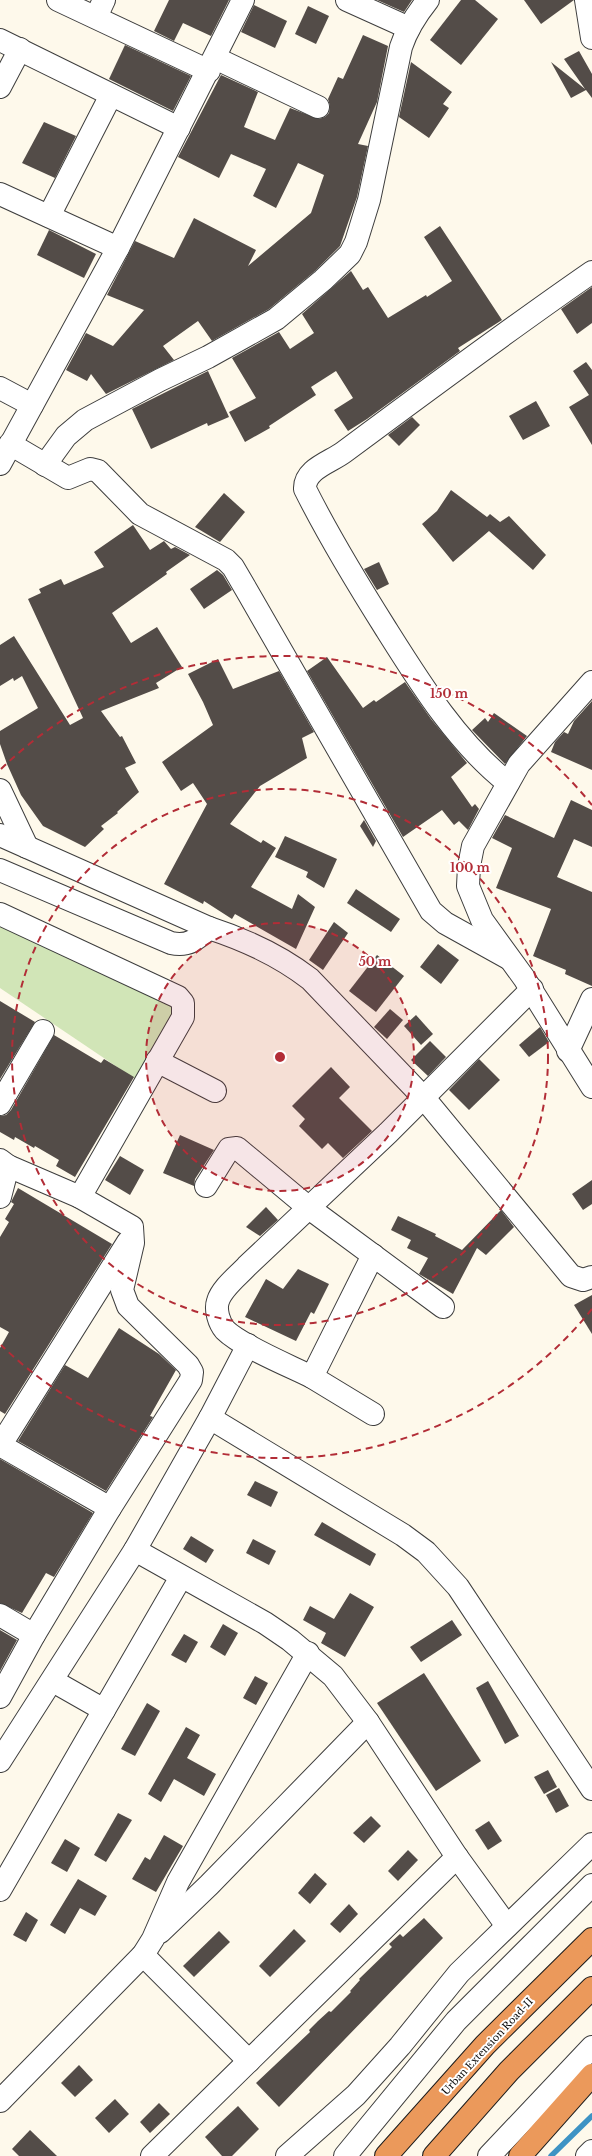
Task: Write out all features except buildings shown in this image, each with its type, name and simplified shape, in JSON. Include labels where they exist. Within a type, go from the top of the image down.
[{"type":"highway","name":"Urban Extension Road-II","points":[[386,2156],[485,2045],[592,1939]]},
{"type":"highway","points":[[434,2156],[509,2071],[592,1988]]},
{"type":"highway","points":[[520,2156],[592,2075]]},
{"type":"street","points":[[58,0],[100,9],[212,64],[318,107]]},
{"type":"street","points":[[0,464],[118,248],[243,0]]},
{"type":"street","points":[[347,0],[409,28]]},
{"type":"street","points":[[45,465],[66,436],[85,420],[160,380],[208,357],[276,319],[323,280],[350,254],[356,242],[369,200],[395,69],[401,47],[409,28],[428,0]]},
{"type":"street","points":[[586,0],[592,38]]},
{"type":"street","points":[[0,40],[179,128]]},
{"type":"street","points":[[0,87],[20,49]]},
{"type":"street","points":[[49,216],[112,95]]},
{"type":"street","points":[[0,194],[118,248]]},
{"type":"street","points":[[508,784],[487,767],[432,700],[408,667],[326,531],[305,489],[305,483],[311,473],[340,455],[476,353],[592,272]]},
{"type":"street","points":[[0,388],[32,405]]},
{"type":"street","points":[[10,444],[68,478],[90,469],[98,471],[140,514],[213,552],[226,560],[233,567],[431,911],[445,923],[508,958]]},
{"type":"street","points":[[592,682],[519,764],[473,846],[469,866],[468,886],[482,920],[508,958],[532,989],[568,1051],[592,1087]]},
{"type":"street","points":[[0,790],[34,850],[26,882]]},
{"type":"street","points":[[0,835],[209,928],[262,948],[295,967],[310,979],[424,1098],[571,1276],[584,1280],[592,1277]]},
{"type":"street","points":[[0,870],[181,946],[189,944],[197,939],[209,928]]},
{"type":"street","points":[[0,914],[178,996],[183,1003],[183,1018],[80,1197]]},
{"type":"street","points":[[373,1414],[312,1377],[248,1344],[225,1330],[218,1318],[218,1302],[225,1289],[247,1266],[424,1098],[532,989]]},
{"type":"street","points":[[568,1051],[592,999]]},
{"type":"street","points":[[0,1104],[43,1031]]},
{"type":"street","points":[[157,1061],[215,1091]]},
{"type":"street","points":[[206,1186],[229,1149],[234,1147],[242,1151],[309,1208],[443,1307]]},
{"type":"street","points":[[0,1197],[4,1163],[80,1197],[125,1221],[132,1227],[134,1234],[122,1290],[128,1306],[188,1365],[192,1372],[191,1380],[110,1508],[34,1635],[0,1696]]},
{"type":"street","points":[[110,1508],[0,1445],[134,1234]]},
{"type":"street","points":[[312,1377],[373,1255]]},
{"type":"street","points":[[0,1761],[135,1550],[210,1418],[248,1344]]},
{"type":"street","points":[[210,1418],[397,1531],[426,1552],[458,1587],[592,1790]]},
{"type":"street","points":[[135,1550],[265,1624],[308,1653],[333,1676],[368,1722],[457,1857],[507,1926]]},
{"type":"street","points":[[0,1890],[181,1577]]},
{"type":"street","points":[[0,1615],[34,1635]]},
{"type":"street","points":[[148,1947],[178,1882],[308,1653]]},
{"type":"street","points":[[52,1681],[104,1710]]},
{"type":"street","points":[[0,2101],[208,1885],[368,1722]]},
{"type":"street","points":[[287,2156],[356,2095],[400,2046],[459,1973],[592,1844]]},
{"type":"street","points":[[152,2156],[457,1857]]},
{"type":"street","points":[[345,2156],[456,2021],[592,1885]]},
{"type":"street","points":[[148,1947],[249,2060]]},
{"type":"street","points":[[489,2156],[592,2047]]},
{"type":"street","points":[[587,2156],[592,2151]]},
{"type":"green space","points":[[0,923],[170,1000],[174,1008],[174,1018],[135,1079],[0,988]]},
{"type":"waterway","points":[[551,2156],[592,2116]]}]
